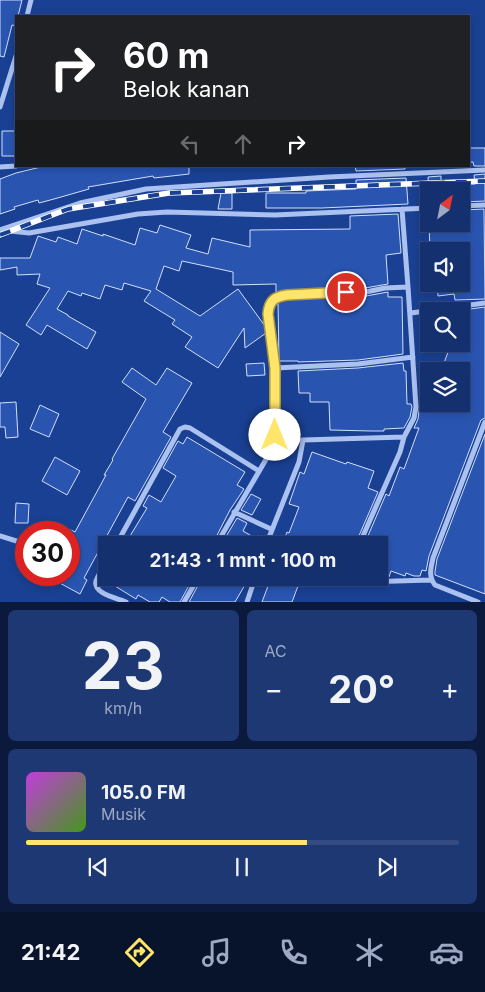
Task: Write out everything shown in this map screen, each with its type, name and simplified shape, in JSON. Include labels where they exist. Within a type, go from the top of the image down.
[{"type":"street","points":[[27,15],[31,0]]},
{"type":"street","points":[[0,107],[15,59]]},
{"type":"street","points":[[0,167],[15,166]]},
{"type":"street","points":[[0,230],[80,203],[146,189],[329,177],[485,170]]},
{"type":"street","points":[[470,206],[485,205]]},
{"type":"street","points":[[0,230],[29,233],[138,214],[167,212],[275,215],[420,209]]},
{"type":"street","points":[[364,536],[400,452],[404,437],[414,418],[416,407],[411,313],[402,210]]},
{"type":"street","points":[[221,536],[275,444],[275,368],[268,314],[268,307],[271,302],[277,296],[366,292],[385,288],[408,287]]},
{"type":"street","points":[[411,313],[485,303]]},
{"type":"street","points":[[275,368],[358,364],[414,357]]},
{"type":"street","points":[[478,602],[435,585],[431,580],[430,573],[433,558],[485,422]]},
{"type":"street","points":[[121,536],[180,429],[184,427],[190,428],[259,471]]},
{"type":"street","points":[[275,444],[303,440],[404,437]]},
{"type":"street","points":[[269,536],[299,462],[303,440]]},
{"type":"street","points":[[234,512],[271,529]]},
{"type":"street","points":[[0,536],[15,541]]},
{"type":"street","points":[[98,578],[96,587],[100,592],[126,602]]},
{"type":"street","points":[[388,581],[431,580]]},
{"type":"street","points":[[184,602],[193,586]]},
{"type":"street","points":[[247,602],[252,586]]},
{"type":"building","points":[[0,0],[22,0],[18,15],[15,15],[15,26],[12,25],[4,57],[0,56]]},
{"type":"building","points":[[2,131],[15,131],[15,156],[2,156]]},
{"type":"building","points":[[470,148],[485,148],[485,166],[474,166],[473,162],[470,162]]},
{"type":"building","points":[[41,167],[189,167],[189,174],[154,178],[153,176],[88,187],[89,189],[54,199],[39,203],[38,200],[14,207],[15,209],[0,214],[0,179]]},
{"type":"building","points":[[355,167],[405,167],[405,169],[356,171]]},
{"type":"building","points":[[485,174],[485,201],[470,202],[470,184],[475,184],[474,175]]},
{"type":"building","points":[[441,176],[441,182],[428,182],[428,177]]},
{"type":"building","points":[[406,178],[408,204],[322,208],[266,208],[266,193],[306,193],[306,191],[356,189],[356,180]]},
{"type":"building","points":[[221,193],[232,193],[232,209],[218,209]]},
{"type":"building","points":[[484,209],[485,299],[455,300],[454,294],[438,296],[438,292],[470,292],[470,242],[430,242],[429,232],[470,232],[470,210]]},
{"type":"building","points":[[398,214],[401,253],[386,255],[388,284],[365,288],[276,293],[276,284],[233,285],[233,272],[182,261],[179,271],[164,266],[156,289],[200,316],[238,289],[265,326],[266,333],[245,348],[244,328],[218,368],[185,347],[192,337],[172,324],[175,320],[144,301],[151,291],[124,283],[122,290],[105,285],[100,299],[82,293],[81,296],[68,291],[57,309],[96,332],[87,349],[47,325],[41,335],[26,325],[50,288],[37,284],[40,274],[17,275],[17,267],[0,270],[0,258],[30,258],[38,236],[56,242],[58,237],[77,244],[82,229],[135,245],[140,228],[157,233],[160,225],[191,235],[186,248],[208,254],[212,238],[250,247],[250,230],[350,229],[350,216]]},
{"type":"building","points":[[388,292],[388,297],[402,297],[403,354],[358,360],[279,361],[278,302],[288,299],[366,296]]},
{"type":"building","points":[[485,307],[485,418],[481,420],[429,556],[426,571],[422,570],[420,576],[406,573],[405,576],[391,571],[388,577],[388,536],[368,536],[386,494],[389,496],[400,467],[404,469],[419,428],[414,428],[418,419],[420,404],[420,412],[470,412],[470,362],[444,362],[448,352],[470,352],[470,309]]},
{"type":"building","points":[[0,332],[19,344],[0,377]]},
{"type":"building","points":[[264,363],[265,375],[247,376],[246,364]]},
{"type":"building","points":[[403,363],[404,371],[406,371],[407,404],[411,404],[412,407],[410,417],[404,428],[384,429],[384,431],[330,430],[329,402],[310,402],[310,393],[299,393],[298,371],[358,368]]},
{"type":"building","points":[[132,368],[156,385],[167,368],[192,383],[163,432],[171,437],[135,501],[128,497],[107,536],[98,536],[98,552],[84,578],[87,580],[80,594],[65,586],[80,586],[80,523],[106,475],[104,475],[112,459],[146,399],[122,382]]},
{"type":"building","points":[[16,402],[18,437],[6,438],[5,427],[0,427],[0,403]]},
{"type":"building","points":[[40,405],[59,414],[49,437],[30,429]]},
{"type":"building","points":[[485,434],[485,594],[435,575],[435,572],[437,559]]},
{"type":"building","points":[[187,437],[245,472],[237,485],[244,489],[230,510],[217,536],[130,536],[147,508],[143,506],[149,495],[161,502],[176,476],[163,468],[178,441],[183,444]]},
{"type":"building","points":[[312,452],[346,464],[347,462],[374,471],[368,488],[378,492],[359,536],[285,536],[287,532],[289,533],[299,507],[289,504],[300,472],[304,474]]},
{"type":"building","points":[[55,457],[80,471],[67,495],[42,481]]},
{"type":"building","points":[[251,494],[261,499],[252,515],[241,510]]},
{"type":"building","points":[[16,503],[29,504],[28,521],[15,521]]},
{"type":"building","points":[[237,518],[247,523],[243,531],[252,536],[226,536]]},
{"type":"building","points":[[115,586],[189,586],[180,602],[170,602],[162,597],[159,602],[150,602],[138,595],[136,599]]},
{"type":"building","points":[[198,586],[244,586],[235,602],[189,602]]},
{"type":"building","points":[[268,586],[298,586],[292,602],[262,602]]},
{"type":"railway","points":[[0,235],[68,209],[169,193],[485,181]]},
{"type":"route","points":[[275,435],[275,368],[268,307],[277,296],[346,292]]}]
